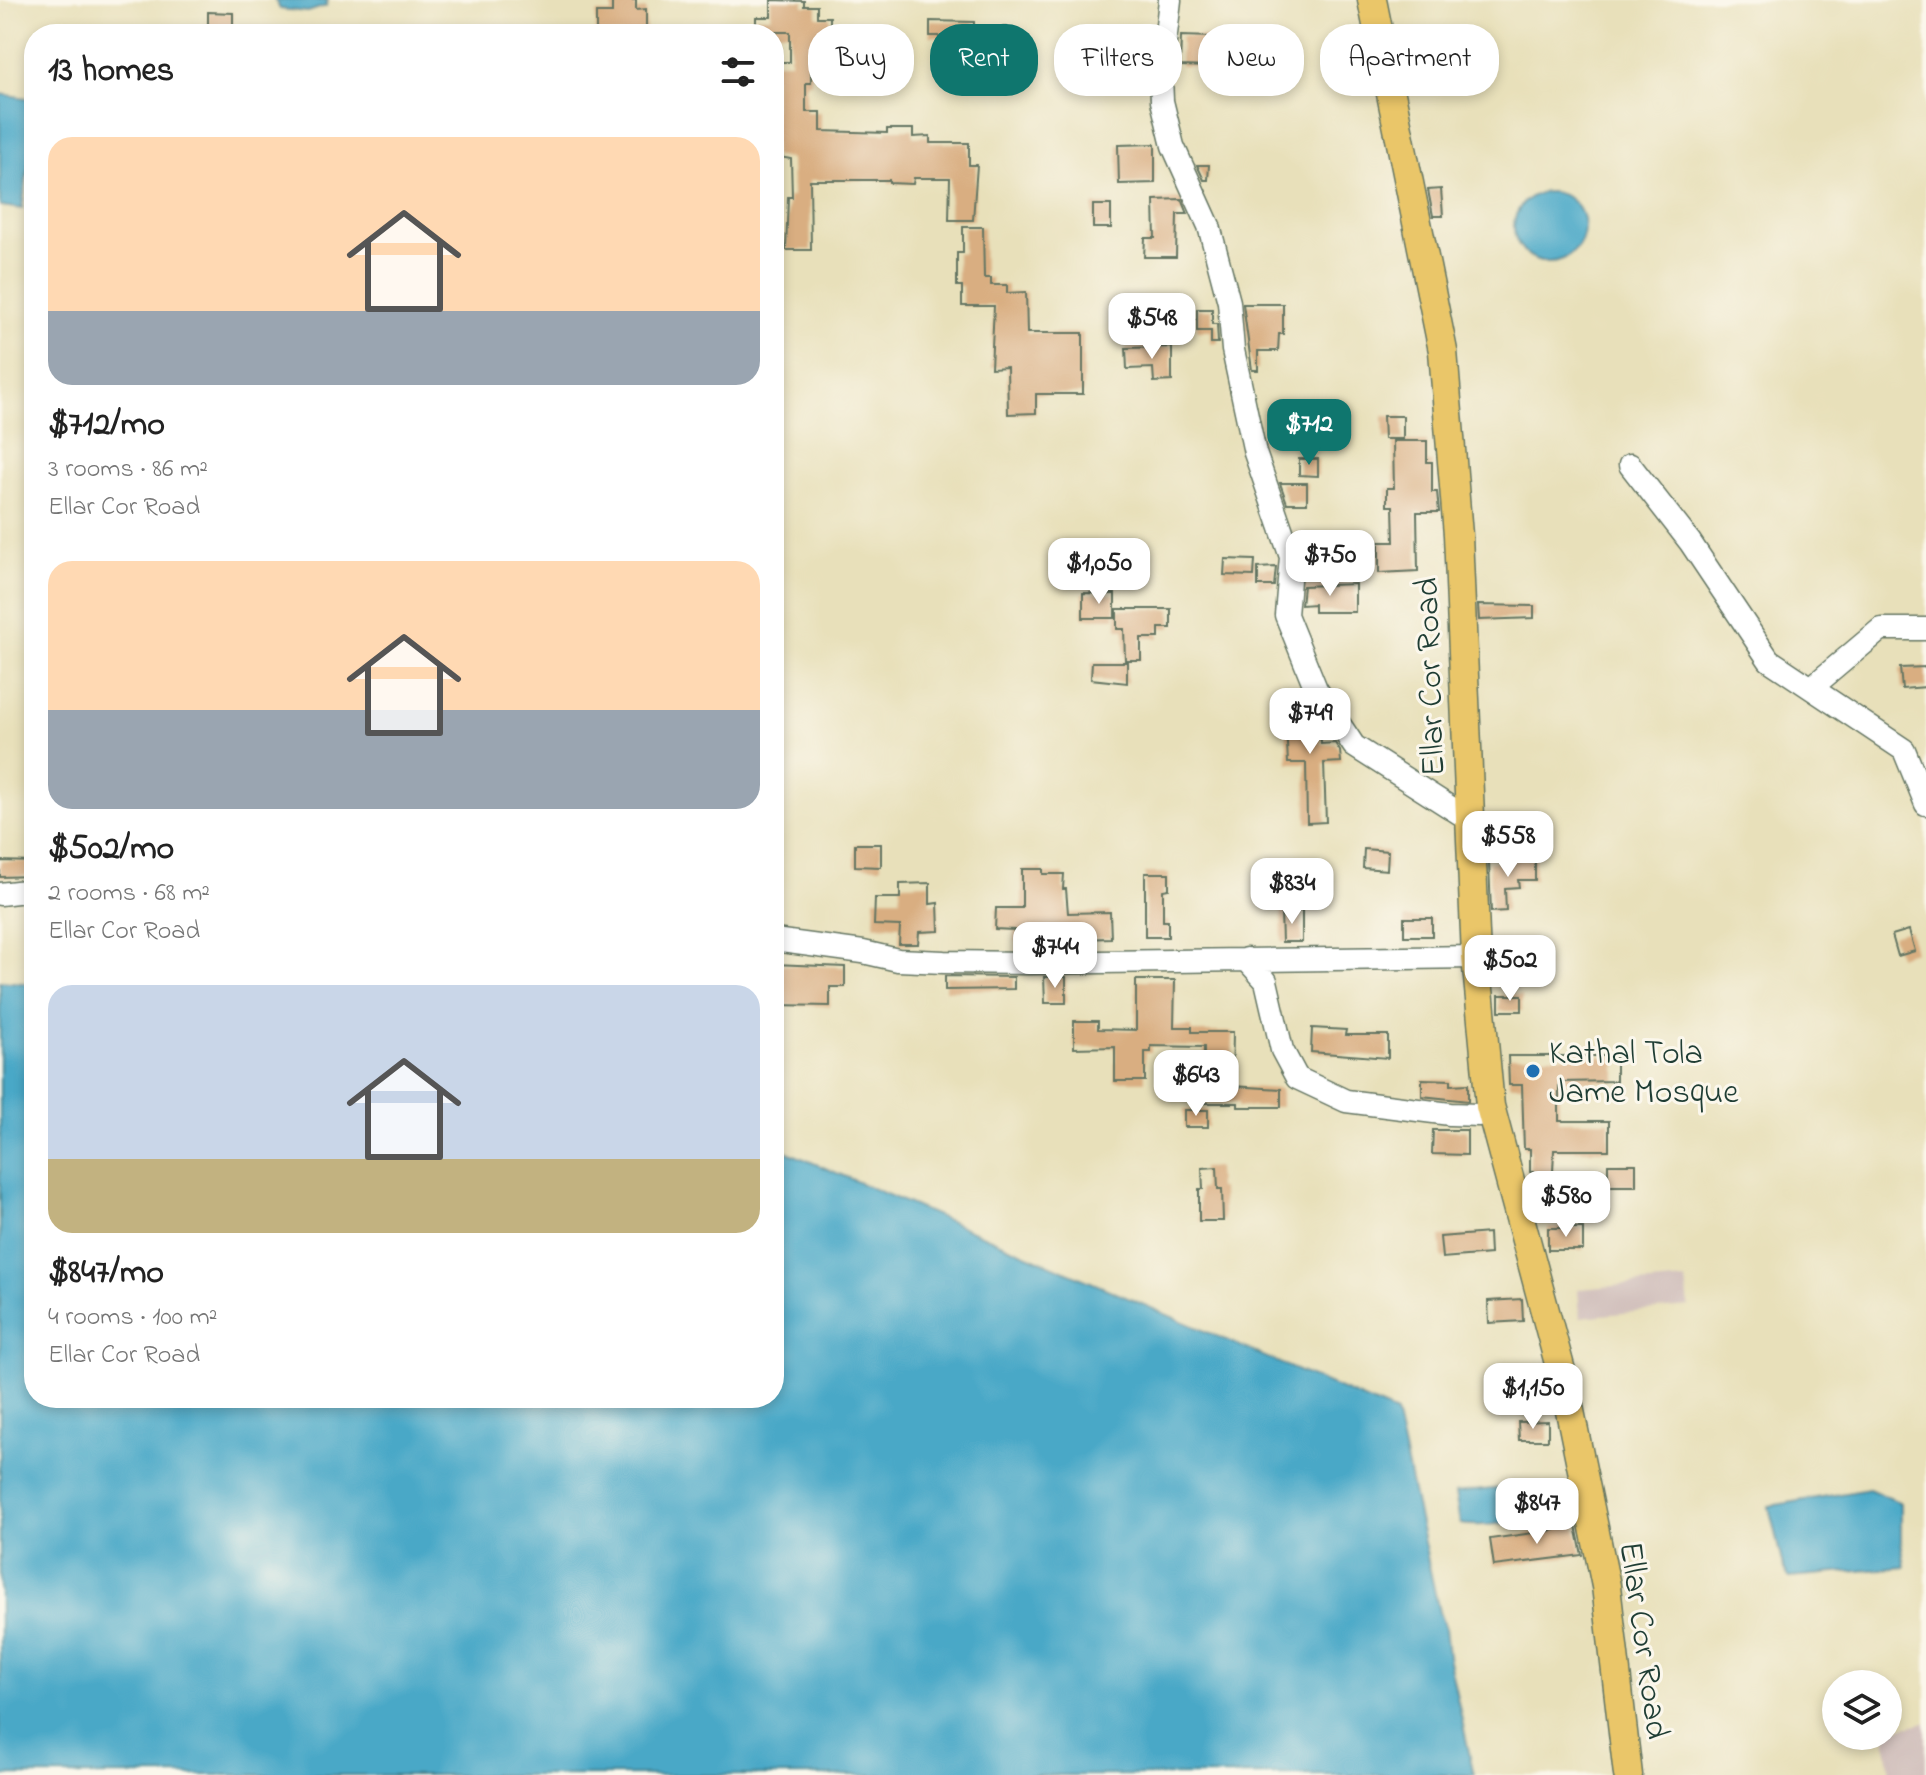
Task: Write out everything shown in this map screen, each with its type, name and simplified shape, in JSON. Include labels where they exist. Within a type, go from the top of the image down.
[{"type":"main road","name":"Ellar Cor Road","points":[[1372,0],[1443,351],[1458,535],[1476,957],[1490,1106],[1564,1382],[1606,1586],[1628,1775]]},
{"type":"street","points":[[1170,0],[1161,77],[1162,101],[1173,146],[1209,226],[1229,302],[1233,350],[1255,453],[1291,557],[1286,615],[1290,626],[1316,689],[1354,746],[1470,820]]},
{"type":"street","points":[[1630,465],[1690,542],[1769,660],[1904,750],[1926,804]]},
{"type":"street","points":[[1811,688],[1881,629],[1926,629]]},
{"type":"street","points":[[784,941],[898,960],[1029,963],[1476,957]]},
{"type":"street","points":[[1246,959],[1266,981],[1282,1050],[1297,1078],[1346,1101],[1479,1115]]},
{"type":"shaded area","points":[[1686,1280],[1689,1307],[1580,1317],[1578,1289]]},
{"type":"shaded area","points":[[1926,1722],[1926,1775],[1890,1775],[1887,1750],[1902,1750],[1902,1728]]},
{"type":"water","points":[[275,0],[328,0],[326,6],[308,12],[280,9]]},
{"type":"water","points":[[0,94],[24,98],[24,196],[22,209],[0,206]]},
{"type":"water","points":[[1549,192],[1574,202],[1584,227],[1574,252],[1549,262],[1524,252],[1514,227],[1524,202]]},
{"type":"water","points":[[0,981],[24,983],[24,1408],[784,1408],[784,1150],[1396,1413],[1445,1628],[1448,1656],[1474,1775],[0,1775]]},
{"type":"water","points":[[1540,1486],[1543,1513],[1502,1523],[1460,1524],[1455,1493]]},
{"type":"water","points":[[1869,1489],[1901,1503],[1905,1567],[1789,1577],[1783,1567],[1769,1506]]},
{"type":"building","points":[[612,0],[636,0],[636,10],[646,9],[646,24],[596,24],[596,13],[612,13]]},
{"type":"building","points":[[771,0],[804,1],[804,6],[817,6],[817,17],[830,17],[830,24],[808,24],[806,112],[821,112],[821,131],[887,133],[887,129],[913,129],[913,137],[930,136],[930,143],[969,143],[969,165],[977,165],[973,220],[949,220],[950,178],[914,178],[913,184],[889,183],[889,180],[810,180],[811,250],[786,250],[788,197],[792,197],[791,159],[784,158],[784,62],[790,62],[790,32],[784,32],[784,24],[756,24],[756,17],[771,17]]},
{"type":"building","points":[[208,12],[233,13],[233,24],[208,24]]},
{"type":"building","points":[[930,21],[974,22],[974,24],[930,24]]},
{"type":"building","points":[[1182,36],[1198,37],[1198,67],[1182,66]]},
{"type":"building","points":[[1155,144],[1155,183],[1119,184],[1118,145]]},
{"type":"building","points":[[1197,165],[1209,165],[1208,180],[1204,180]]},
{"type":"building","points":[[1441,189],[1443,216],[1433,216],[1428,190]]},
{"type":"building","points":[[1182,199],[1188,214],[1177,214],[1176,257],[1144,257],[1145,238],[1155,238],[1154,200]]},
{"type":"building","points":[[1093,205],[1111,205],[1111,228],[1093,228]]},
{"type":"building","points":[[963,227],[983,227],[984,278],[991,278],[991,285],[1007,285],[1007,293],[1026,292],[1027,333],[1083,333],[1083,394],[1036,394],[1036,413],[1008,414],[1007,367],[991,368],[994,306],[962,306],[962,286],[957,286],[957,253],[963,253]]},
{"type":"building","points":[[1243,304],[1283,304],[1283,334],[1279,334],[1278,351],[1258,351],[1258,370],[1252,370]]},
{"type":"building","points":[[1197,309],[1212,309],[1212,324],[1217,324],[1218,343],[1211,343],[1211,331],[1197,331]]},
{"type":"building","points":[[1172,347],[1172,381],[1154,382],[1153,368],[1127,369],[1126,348]]},
{"type":"building","points":[[1383,416],[1403,416],[1403,439],[1384,439]]},
{"type":"building","points":[[1393,441],[1427,441],[1427,462],[1432,462],[1432,492],[1437,492],[1439,512],[1417,512],[1418,571],[1379,573],[1379,542],[1394,542],[1393,506],[1387,506],[1387,488],[1394,488]]},
{"type":"building","points":[[1299,459],[1318,459],[1318,476],[1299,475]]},
{"type":"building","points":[[1280,483],[1307,483],[1307,503],[1287,503]]},
{"type":"building","points":[[1305,536],[1326,536],[1326,551],[1305,551]]},
{"type":"building","points":[[1225,559],[1255,560],[1254,576],[1224,575]]},
{"type":"building","points":[[1276,567],[1274,586],[1258,586],[1258,568]]},
{"type":"building","points":[[1355,584],[1355,612],[1314,612],[1314,604],[1301,605],[1303,586]]},
{"type":"building","points":[[1083,593],[1115,594],[1115,618],[1083,618]]},
{"type":"building","points":[[1478,605],[1534,606],[1534,618],[1479,620]]},
{"type":"building","points":[[1117,609],[1171,609],[1171,628],[1159,628],[1159,638],[1141,638],[1141,660],[1125,660],[1124,629],[1117,629]]},
{"type":"building","points":[[1092,662],[1127,662],[1127,683],[1091,679]]},
{"type":"building","points":[[1926,667],[1926,687],[1902,689],[1900,668]]},
{"type":"building","points":[[1285,704],[1309,704],[1320,721],[1321,744],[1335,743],[1340,751],[1341,762],[1324,763],[1326,822],[1307,823],[1306,763],[1288,763]]},
{"type":"building","points":[[855,844],[881,844],[881,867],[855,866]]},
{"type":"building","points":[[1364,849],[1388,851],[1387,870],[1363,868]]},
{"type":"building","points":[[1535,859],[1535,880],[1518,880],[1519,887],[1505,888],[1506,911],[1491,912],[1489,862]]},
{"type":"building","points":[[0,861],[24,862],[24,876],[0,877]]},
{"type":"building","points":[[1022,869],[1043,869],[1043,874],[1064,874],[1063,889],[1066,889],[1068,913],[1110,912],[1111,938],[1079,939],[1078,932],[1037,932],[1037,942],[1014,942],[1014,930],[995,929],[996,908],[1022,908]]},
{"type":"building","points":[[1145,873],[1169,873],[1169,889],[1163,890],[1163,921],[1168,921],[1168,937],[1145,937]]},
{"type":"building","points":[[930,883],[930,904],[938,903],[939,931],[919,932],[918,944],[899,944],[900,926],[874,925],[875,898],[900,898],[900,884]]},
{"type":"building","points":[[1281,911],[1302,911],[1302,942],[1282,942]]},
{"type":"building","points":[[1404,918],[1432,918],[1432,936],[1404,936]]},
{"type":"building","points":[[1909,930],[1915,951],[1898,956],[1892,935]]},
{"type":"building","points":[[784,964],[845,967],[845,987],[830,987],[830,1006],[784,1005]]},
{"type":"building","points":[[945,976],[1014,977],[1014,989],[945,990]]},
{"type":"building","points":[[1044,977],[1066,977],[1066,1003],[1045,1003]]},
{"type":"building","points":[[1136,980],[1175,980],[1174,1027],[1192,1027],[1192,1032],[1233,1032],[1232,1086],[1281,1089],[1281,1107],[1204,1103],[1204,1047],[1151,1046],[1151,1052],[1145,1052],[1145,1081],[1115,1081],[1115,1047],[1074,1048],[1074,1021],[1098,1021],[1098,1029],[1136,1030]]},
{"type":"building","points":[[1499,995],[1522,995],[1522,1011],[1499,1011]]},
{"type":"building","points":[[1312,1028],[1346,1030],[1345,1035],[1388,1035],[1388,1058],[1311,1052]]},
{"type":"building","points":[[1508,1056],[1616,1056],[1616,1081],[1559,1082],[1559,1121],[1609,1121],[1609,1150],[1554,1150],[1553,1172],[1530,1172],[1530,1149],[1524,1149],[1522,1085],[1509,1085]]},
{"type":"building","points":[[1422,1079],[1451,1080],[1451,1085],[1468,1084],[1468,1101],[1422,1096]]},
{"type":"building","points":[[1184,1110],[1208,1110],[1208,1127],[1184,1127]]},
{"type":"building","points":[[1433,1130],[1467,1130],[1467,1155],[1432,1154]]},
{"type":"building","points":[[1608,1164],[1636,1164],[1636,1186],[1608,1186]]},
{"type":"building","points":[[1217,1167],[1218,1189],[1222,1189],[1223,1221],[1199,1221],[1202,1168]]},
{"type":"building","points":[[1548,1228],[1583,1228],[1583,1250],[1548,1250]]},
{"type":"building","points":[[1489,1233],[1490,1254],[1442,1258],[1440,1237]]},
{"type":"building","points":[[1522,1299],[1523,1321],[1489,1323],[1488,1301]]},
{"type":"building","points":[[1548,1421],[1548,1440],[1519,1440],[1518,1422]]},
{"type":"building","points":[[1575,1521],[1582,1555],[1494,1566],[1490,1539],[1555,1530],[1555,1526]]},
{"type":"place","name":"Kathal Tola Jame Mosque","points":[[1533,1071]]}]
